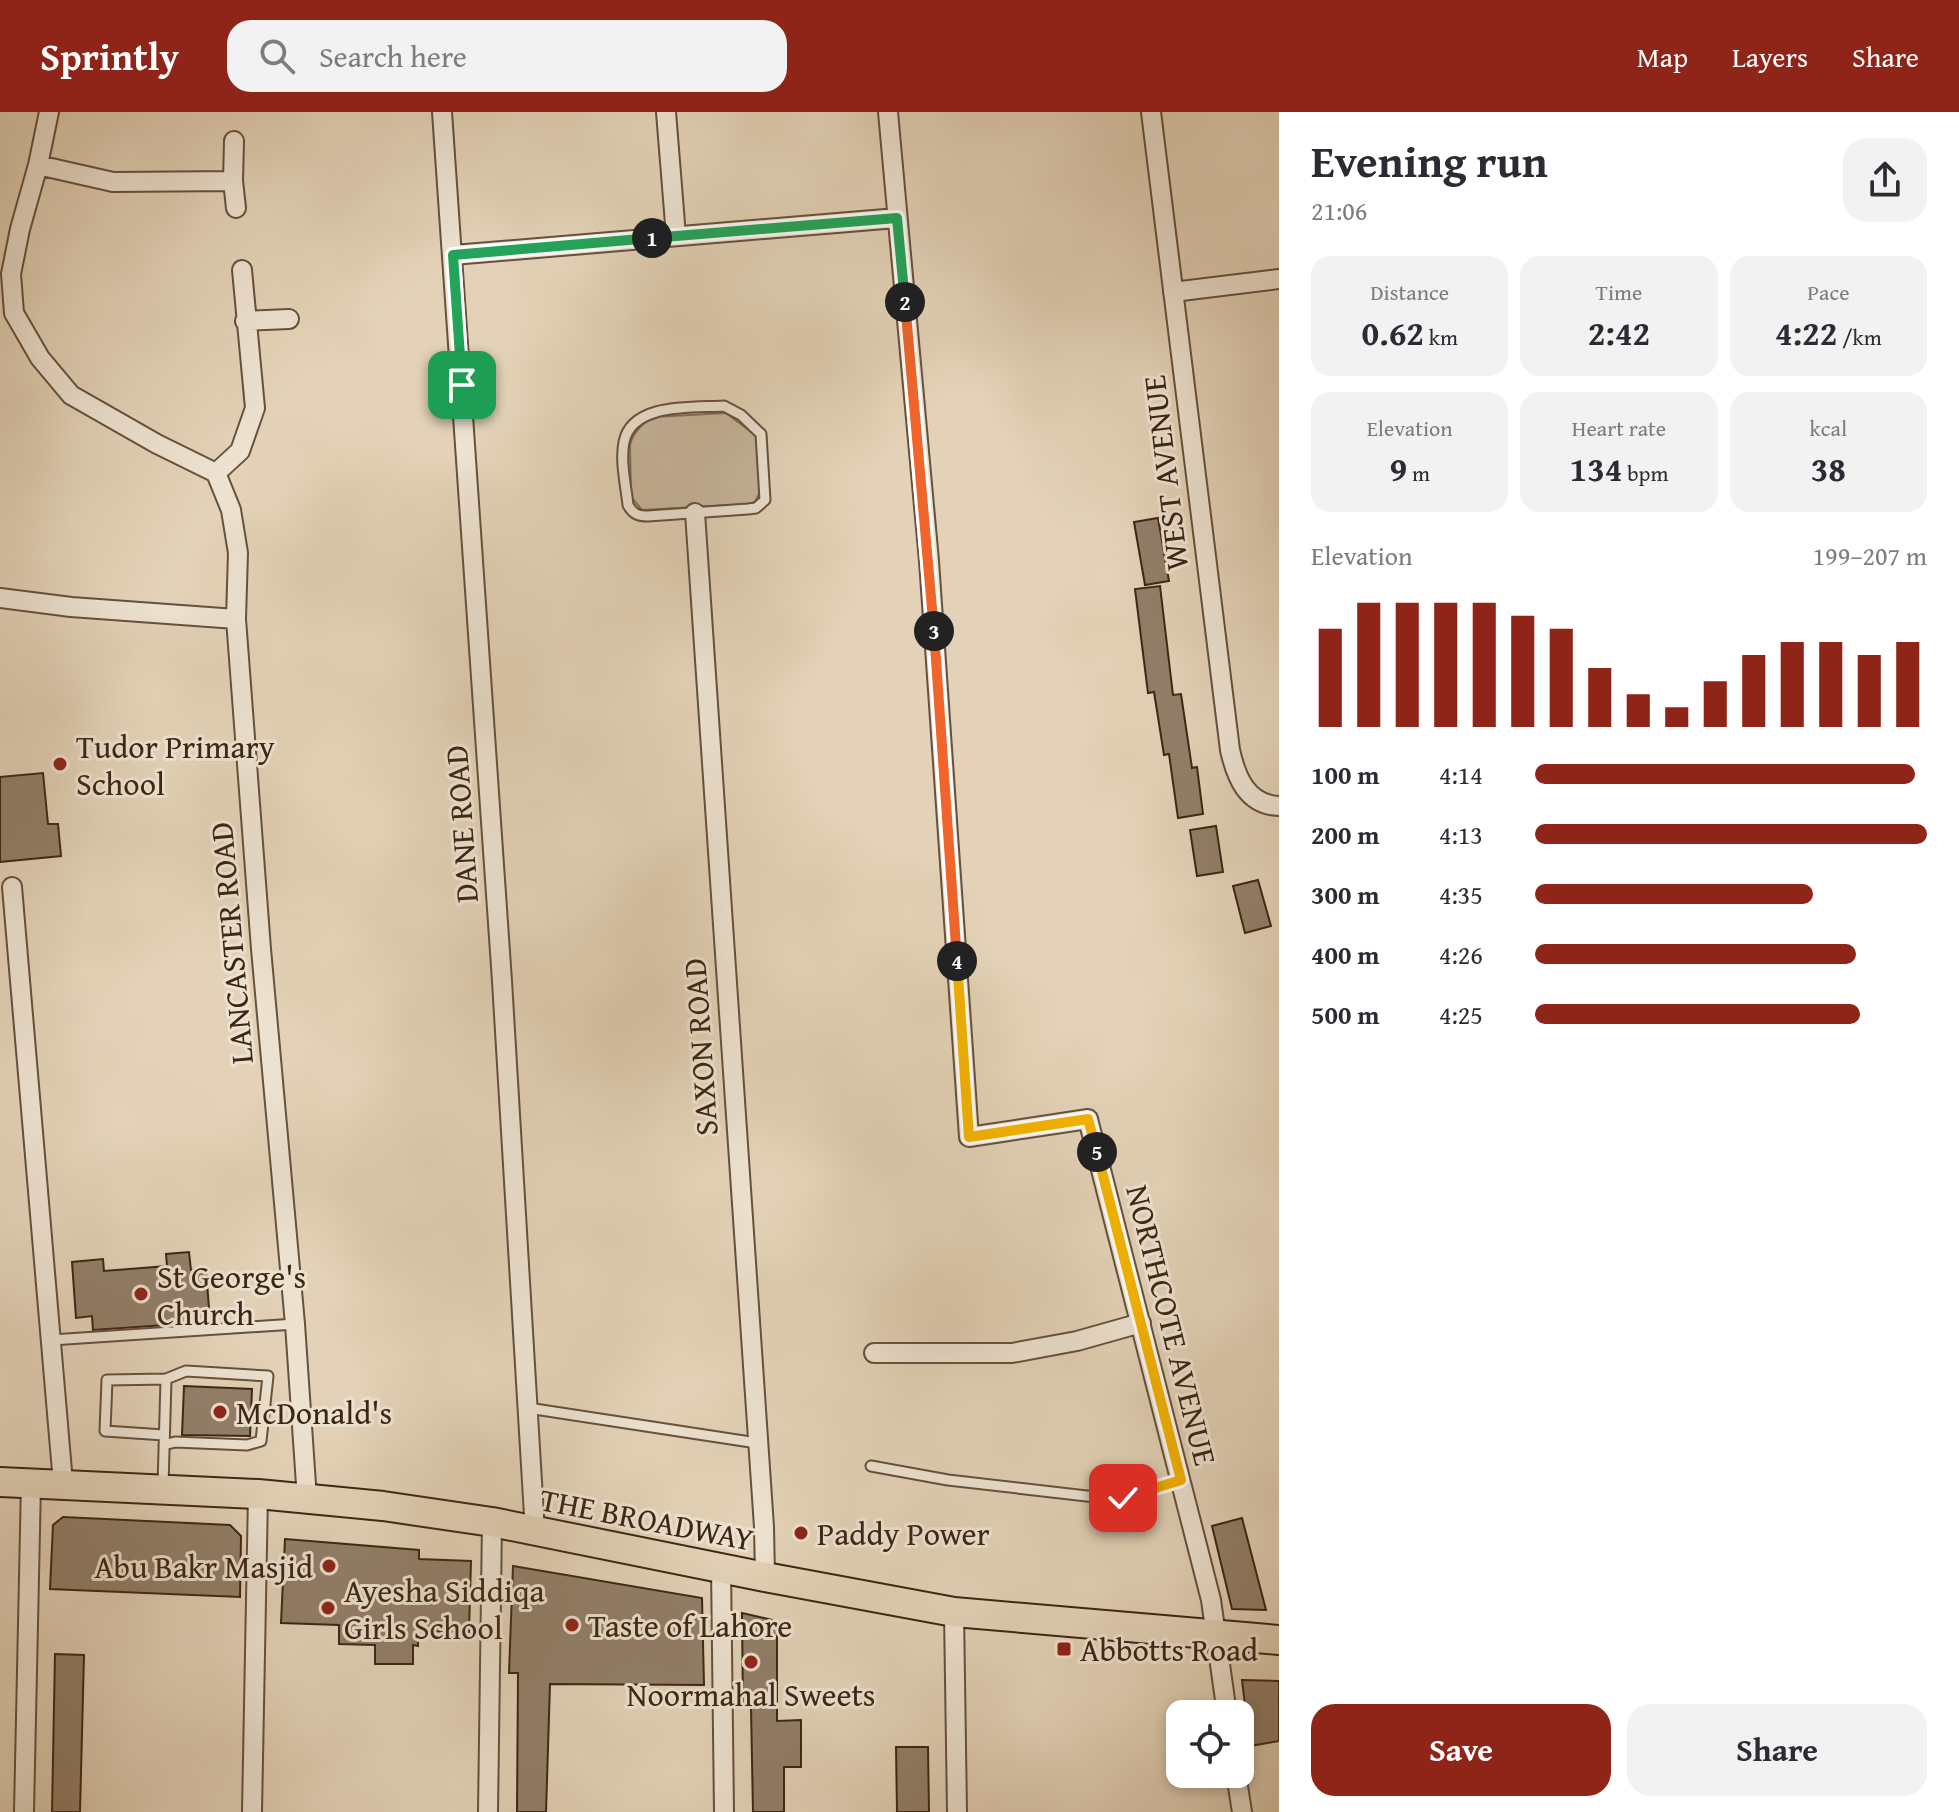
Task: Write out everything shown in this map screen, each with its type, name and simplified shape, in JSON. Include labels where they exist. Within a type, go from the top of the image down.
[{"type":"main road","name":"THE BROADWAY","points":[[0,1482],[258,1494],[383,1506],[492,1522],[954,1612],[1279,1640]]},
{"type":"street","points":[[49,112],[20,229],[7,317],[71,395],[157,444],[216,473],[240,451],[255,408],[242,270]]},
{"type":"street","name":"DANE ROAD","points":[[442,112],[502,981],[535,1532]]},
{"type":"street","points":[[666,112],[676,236]]},
{"type":"street","name":"NORTHCOTE AVENUE","points":[[888,112],[929,561],[969,1137],[1088,1119],[1211,1600],[1225,1700]]},
{"type":"street","name":"WEST AVENUE","points":[[1151,112],[1230,750],[1234,768],[1245,790],[1259,802],[1278,811]]},
{"type":"street","points":[[234,141],[236,208]]},
{"type":"street","points":[[38,165],[113,182],[233,181]]},
{"type":"street","points":[[453,255],[897,218]]},
{"type":"street","points":[[1173,292],[1279,279]]},
{"type":"street","points":[[245,321],[289,319]]},
{"type":"street","name":"LANCASTER ROAD","points":[[216,473],[231,510],[238,553],[236,619],[307,1499]]},
{"type":"street","name":"SAXON ROAD","points":[[695,513],[765,1577]]},
{"type":"street","points":[[0,598],[71,607],[236,619]]},
{"type":"street","points":[[12,887],[63,1483]]},
{"type":"street","points":[[874,1353],[1012,1353],[1064,1344],[1141,1323]]},
{"type":"street","points":[[24,1812],[31,1483]]},
{"type":"street","points":[[252,1812],[258,1494]]},
{"type":"street","points":[[488,1812],[492,1522]]},
{"type":"street","points":[[721,1568],[724,1812]]},
{"type":"street","points":[[954,1612],[957,1812]]},
{"type":"street","points":[[1238,1788],[1242,1812]]},
{"type":"lane","points":[[730,407],[761,434],[765,500],[756,508],[695,513],[641,516],[631,511],[627,498],[624,441],[651,412],[730,407]]},
{"type":"lane","points":[[51,1340],[295,1324]]},
{"type":"lane","points":[[186,1371],[268,1376],[261,1441],[247,1445],[175,1442],[105,1431],[107,1380],[166,1379],[186,1371]]},
{"type":"lane","points":[[163,1489],[166,1379]]},
{"type":"lane","points":[[528,1408],[757,1443]]},
{"type":"lane","points":[[871,1466],[948,1480],[1104,1498],[1123,1498],[1181,1480]]},
{"type":"shaded area","points":[[726,413],[758,437],[760,492],[755,502],[642,510],[631,497],[630,446],[638,429],[653,417]]},
{"type":"building","points":[[1158,518],[1169,581],[1145,585],[1134,522]]},
{"type":"building","points":[[1160,586],[1173,695],[1181,694],[1192,768],[1197,767],[1203,814],[1178,818],[1169,754],[1164,755],[1154,692],[1148,693],[1135,589]]},
{"type":"building","points":[[43,773],[48,824],[58,824],[61,856],[0,862],[0,777]]},
{"type":"building","points":[[1216,826],[1223,872],[1197,876],[1190,830]]},
{"type":"building","points":[[1258,880],[1271,926],[1245,933],[1233,886]]},
{"type":"building","name":"St George's Church","points":[[189,1252],[191,1270],[206,1269],[210,1322],[93,1330],[92,1316],[76,1318],[72,1262],[103,1259],[104,1271],[167,1266],[166,1254]]},
{"type":"building","points":[[184,1386],[252,1389],[250,1436],[182,1435]]},
{"type":"building","points":[[63,1517],[230,1525],[241,1536],[240,1597],[50,1589],[53,1525]]},
{"type":"building","points":[[1242,1518],[1266,1610],[1232,1609],[1212,1526]]},
{"type":"building","points":[[285,1539],[419,1550],[419,1559],[471,1561],[469,1632],[418,1631],[418,1646],[413,1645],[413,1664],[375,1664],[375,1645],[339,1644],[339,1625],[281,1623]]},
{"type":"building","points":[[513,1566],[702,1598],[704,1685],[550,1684],[546,1812],[517,1812],[518,1673],[509,1673]]},
{"type":"building","points":[[742,1613],[777,1621],[777,1721],[801,1720],[801,1767],[784,1767],[784,1812],[753,1812],[751,1708],[743,1708]]},
{"type":"building","points":[[55,1654],[84,1655],[80,1812],[52,1812]]},
{"type":"building","points":[[1242,1680],[1279,1681],[1279,1741],[1254,1745],[1254,1700],[1244,1700]]},
{"type":"building","points":[[896,1747],[928,1747],[929,1812],[897,1812]]},
{"type":"place","name":"Tudor Primary School","points":[[60,764]]},
{"type":"place","name":"St George's Church","points":[[141,1294]]},
{"type":"place","name":"McDonald's","points":[[220,1412]]},
{"type":"place","name":"Paddy Power","points":[[801,1533]]},
{"type":"place","name":"Abu Bakr Masjid","points":[[329,1566]]},
{"type":"place","name":"Ayesha Siddiqa Girls School","points":[[328,1608]]},
{"type":"place","name":"Taste of Lahore","points":[[572,1625]]},
{"type":"place","name":"Abbotts Road","points":[[1064,1649]]},
{"type":"place","name":"Noormahal Sweets","points":[[751,1662]]},
{"type":"route","points":[[462,385],[453,255],[897,218],[929,561],[969,1137],[1088,1119],[1181,1480],[1123,1498]]}]
